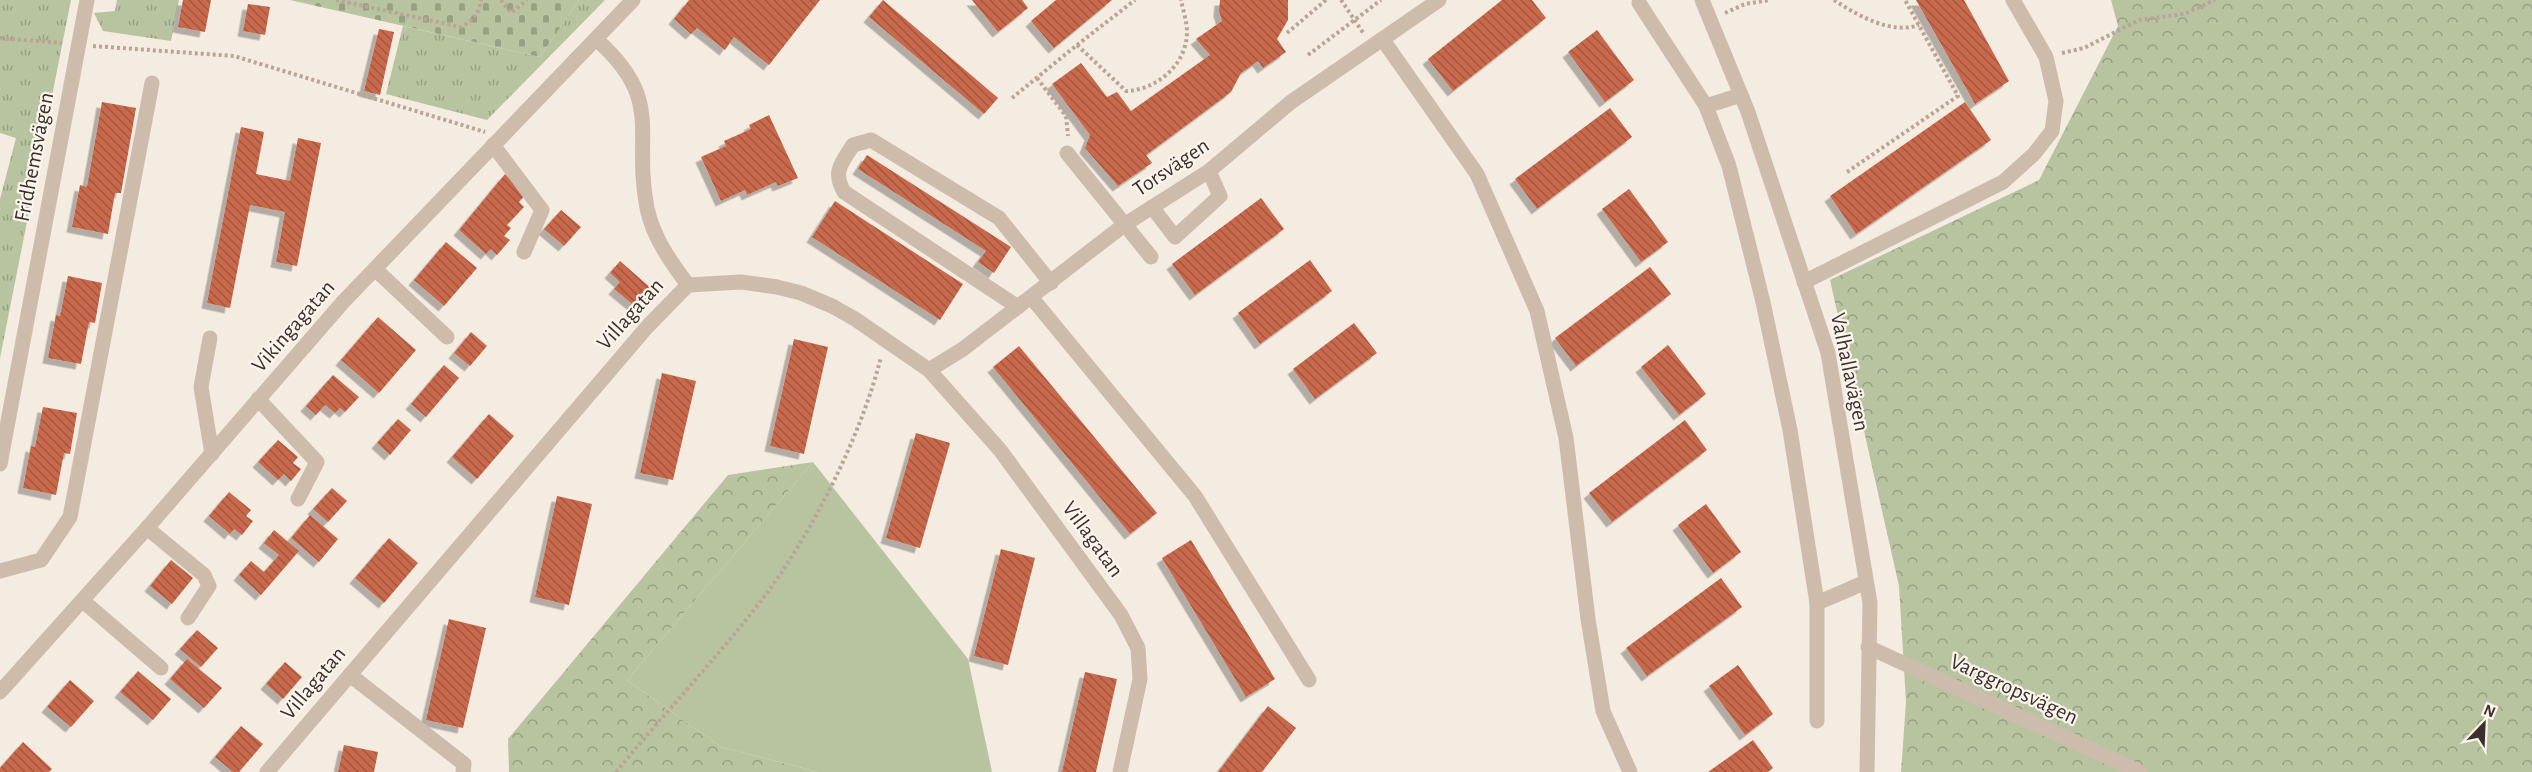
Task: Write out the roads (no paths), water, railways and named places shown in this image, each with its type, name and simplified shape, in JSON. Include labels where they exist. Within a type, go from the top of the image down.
[{"type":"street","name":"Fridhemsvägen","points":[[0,464],[87,0]]},
{"type":"street","name":"Vikingagatan","points":[[1,688],[83,601],[258,399],[375,269],[633,0]]},
{"type":"street","name":"Torsvägen","points":[[929,370],[963,349],[1124,225],[1209,171],[1291,102],[1439,0]]},
{"type":"street","name":"Valhallavägen","points":[[1701,0],[1741,95],[1828,353],[1870,603],[1867,772]]},
{"type":"street","points":[[1804,282],[2003,182],[2034,154],[2052,131],[2056,101],[2046,57],[2013,0]]},
{"type":"street","points":[[1639,3],[1706,106],[1729,165],[1790,430],[1817,603],[1817,721]]},
{"type":"street","points":[[596,39],[623,65],[637,93],[644,122],[644,190],[647,210],[661,246],[688,285]]},
{"type":"street","points":[[1378,43],[1478,174],[1537,310],[1566,438],[1588,619],[1603,711],[1630,772]]},
{"type":"street","points":[[0,571],[41,560],[70,517],[104,350],[120,249],[152,83]]},
{"type":"street","points":[[1706,106],[1741,95]]},
{"type":"street","points":[[1018,307],[844,192],[837,180],[838,171],[853,145],[871,140],[999,218],[1051,283]]},
{"type":"street","points":[[497,141],[542,210],[524,252]]},
{"type":"street","points":[[1067,153],[1151,256]]},
{"type":"street","points":[[1152,207],[1175,237],[1221,196],[1209,171]]},
{"type":"street","points":[[375,269],[447,337]]},
{"type":"street","name":"Villagatan","points":[[267,772],[647,327],[688,285],[741,282],[801,293],[855,319],[929,370],[1000,450],[1131,631],[1138,648],[1140,679],[1120,772]]},
{"type":"street","points":[[1031,297],[1195,496],[1309,680]]},
{"type":"street","points":[[210,338],[201,387],[212,454]]},
{"type":"street","points":[[258,399],[317,462],[298,499]]},
{"type":"street","points":[[147,528],[204,575],[208,586],[188,618]]},
{"type":"street","points":[[1817,603],[1866,582]]},
{"type":"street","points":[[83,601],[161,668]]},
{"type":"street","name":"Varggropsvägen","points":[[1868,647],[2140,772]]},
{"type":"street","points":[[350,675],[464,764],[463,772]]}]
